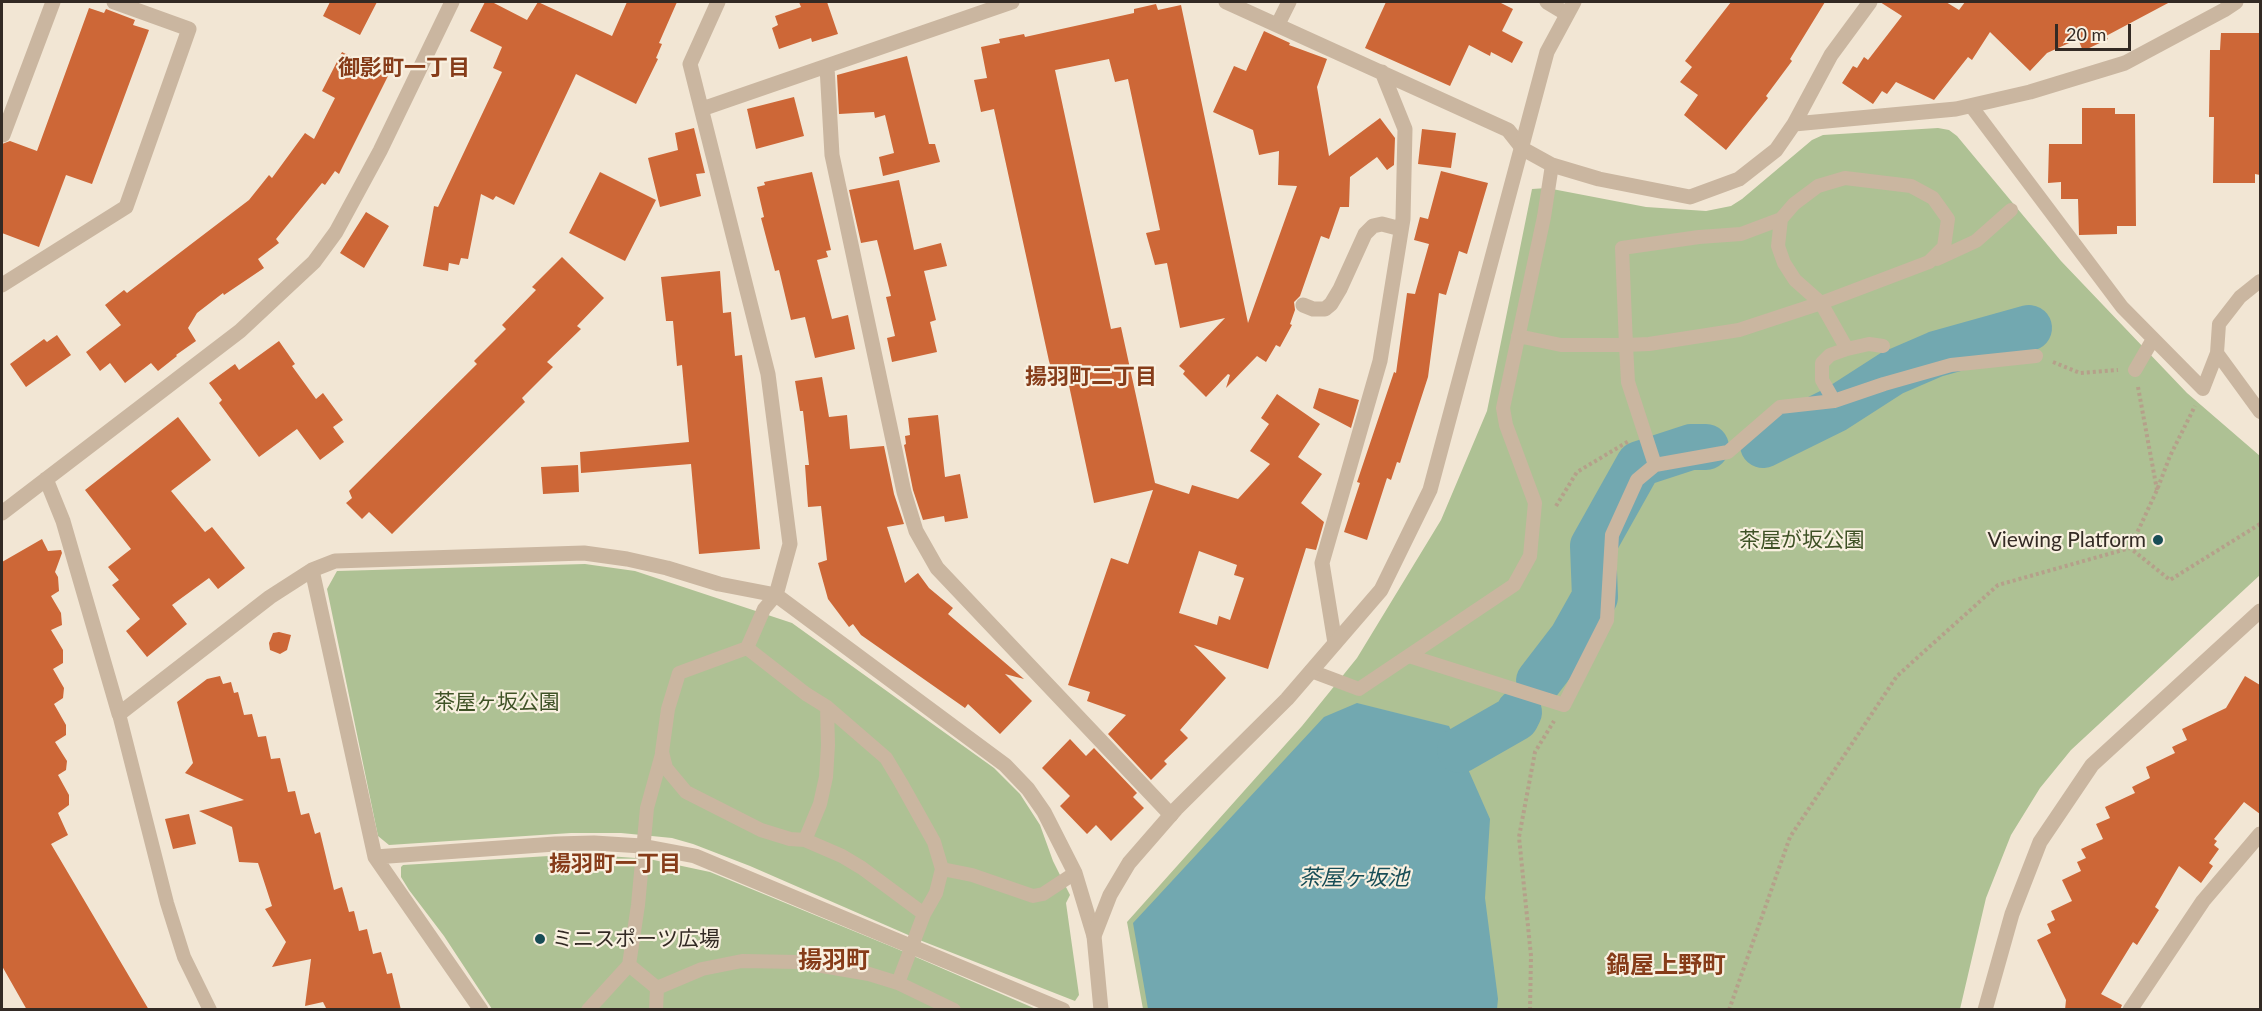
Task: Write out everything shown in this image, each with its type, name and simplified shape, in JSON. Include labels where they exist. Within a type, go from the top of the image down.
[{"type":"street","points":[[3,135],[53,2]]},
{"type":"street","points":[[2,285],[126,207],[189,29],[114,2]]},
{"type":"street","points":[[2,513],[240,331],[314,262],[336,232],[380,151],[452,2]]},
{"type":"street","points":[[718,2],[690,63],[768,374],[790,544],[776,595]]},
{"type":"street","points":[[702,109],[1012,2]]},
{"type":"street","points":[[1226,2],[1508,130],[1523,149],[1552,165],[1599,178],[1690,197],[1739,179],[1776,150],[1794,124],[1831,55],[1870,2]]},
{"type":"street","points":[[1278,24],[1289,2]]},
{"type":"street","points":[[1094,936],[1110,895],[1130,863],[1171,816],[1287,699],[1381,590],[1430,490],[1523,149],[1547,52],[1570,8],[1547,2]]},
{"type":"street","points":[[1794,124],[1956,109],[2030,92],[2125,63],[2236,2]]},
{"type":"street","points":[[827,67],[832,155],[904,492],[916,531],[937,568],[1171,816]]},
{"type":"street","points":[[1335,643],[1322,563],[1380,361],[1401,229],[1405,129],[1382,72]]},
{"type":"street","points":[[1303,305],[1313,309],[1325,309],[1331,304],[1365,234],[1373,226],[1382,224],[1401,229]]},
{"type":"street","points":[[46,479],[63,521],[118,714],[270,597],[312,570],[334,561],[584,554],[637,561],[719,584],[776,595],[1005,765],[1028,789],[1044,812],[1075,873],[1094,936],[1101,1010]]},
{"type":"street","points":[[312,570],[375,857],[481,1010]]},
{"type":"street","points":[[1985,1010],[2012,914],[2040,842],[2092,765],[2260,611]]},
{"type":"street","points":[[2130,1010],[2203,901],[2260,834]]},
{"type":"street","points":[[375,857],[555,844],[642,846],[695,856],[1063,1010]]},
{"type":"lane","points":[[1971,106],[2122,307],[2203,389],[2217,354],[2219,324],[2240,297],[2260,281]]},
{"type":"lane","points":[[1311,671],[1359,689],[1514,585],[1530,556],[1535,503],[1506,425],[1503,408],[1544,217],[1552,165]]},
{"type":"lane","points":[[1655,465],[1628,382],[1622,248],[1699,237],[1740,234],[1780,219],[1794,204],[1818,186],[1845,178],[1911,186],[1933,198],[1948,219],[1944,247],[1929,262]]},
{"type":"lane","points":[[1518,336],[1562,345],[1626,345],[1649,344],[1739,330],[1821,303],[1929,262],[1976,241],[2011,210]]},
{"type":"lane","points":[[1780,219],[1779,246],[1784,263],[1795,280],[1821,303],[1847,349]]},
{"type":"lane","points":[[2135,370],[2153,339]]},
{"type":"lane","points":[[1834,400],[1822,380],[1822,363],[1830,355],[1847,349],[1869,344],[1883,346]]},
{"type":"lane","points":[[2217,354],[2260,412]]},
{"type":"lane","points":[[1409,656],[1564,705],[1607,620],[1612,535],[1637,480],[1655,465],[1728,452],[1780,407],[1834,400],[1951,365],[2036,356]]},
{"type":"lane","points":[[588,1010],[629,964],[638,905],[647,808],[662,752],[668,709],[679,673],[747,648],[764,609],[776,595]]},
{"type":"lane","points":[[747,648],[806,694],[827,707],[886,758],[934,842],[942,868],[936,893],[924,914],[898,982]]},
{"type":"lane","points":[[806,840],[820,804],[826,777],[827,707]]},
{"type":"lane","points":[[118,714],[167,903],[184,957],[210,1010]]},
{"type":"lane","points":[[662,752],[666,768],[686,792],[761,830],[790,839],[806,840],[842,856],[924,914]]},
{"type":"lane","points":[[942,868],[972,875],[1033,896],[1043,894],[1075,873]]},
{"type":"lane","points":[[657,988],[702,969],[742,961],[799,962],[868,974],[898,982],[954,1010]]},
{"type":"lane","points":[[629,964],[657,988]]},
{"type":"lane","points":[[656,1010],[657,988]]},
{"type":"path","points":[[2036,356],[2080,372],[2135,370],[2157,490]]},
{"type":"path","points":[[1729,1010],[1790,837],[1897,676],[1998,585],[2130,548],[2157,490],[2169,456],[2203,389]]},
{"type":"path","points":[[1535,503],[1553,510],[1577,472],[1645,432]]},
{"type":"path","points":[[2130,548],[2170,580],[2260,525]]},
{"type":"path","points":[[1530,1010],[1531,956],[1520,837],[1534,752],[1564,705]]},
{"type":"green space","name":"茶屋が坂公園","points":[[1938,128],[1949,130],[1957,136],[2061,261],[2187,393],[2260,456],[2260,575],[2071,750],[2040,788],[2011,835],[1986,898],[1960,1009],[1143,1009],[1127,922],[1302,726],[1357,658],[1441,520],[1487,411],[1532,189],[1547,188],[1646,207],[1706,211],[1731,206],[1742,199],[1812,140],[1823,135]]},
{"type":"green space","name":"茶屋ヶ坂公園","points":[[585,564],[635,571],[792,623],[994,768],[1020,794],[1040,825],[1053,861],[1070,895],[1066,903],[1079,995],[1075,1001],[922,941],[750,866],[672,838],[621,833],[571,833],[389,845],[378,836],[327,589],[337,571]]},
{"type":"green space","points":[[565,855],[649,859],[710,872],[1036,1009],[492,1009],[444,936],[409,890],[401,877],[401,867],[403,865]]},
{"type":"water","name":"茶屋ヶ坂池","points":[[1357,703],[1449,726],[1490,819],[1485,898],[1498,999],[1497,1009],[1148,1009],[1133,923],[1324,717]]},
{"type":"building","points":[[330,2],[377,2],[360,35],[323,16]]},
{"type":"building","points":[[485,2],[492,2],[527,20],[538,2],[612,36],[627,2],[677,2],[659,43],[662,44],[656,58],[658,59],[636,104],[576,74],[514,205],[496,196],[493,200],[481,194],[468,259],[461,258],[459,265],[449,263],[448,271],[423,266],[434,206],[438,207],[502,72],[493,68],[502,47],[470,31]]},
{"type":"building","points":[[799,2],[827,2],[838,34],[812,42],[811,38],[779,49],[772,28],[778,25],[775,16],[801,7]]},
{"type":"building","points":[[1386,2],[1499,2],[1513,9],[1502,31],[1523,42],[1512,63],[1491,52],[1490,56],[1469,45],[1450,86],[1365,48]]},
{"type":"building","points":[[1731,2],[1825,2],[1790,59],[1792,61],[1766,96],[1768,98],[1726,150],[1684,115],[1698,95],[1680,82],[1692,67],[1685,61]]},
{"type":"building","points":[[1880,2],[1946,2],[1959,10],[1965,2],[2170,2],[2106,36],[2108,39],[2083,51],[2078,39],[2047,53],[2030,71],[1990,32],[1972,60],[1968,57],[1934,100],[1896,82],[1887,94],[1882,91],[1873,104],[1842,83],[1853,66],[1857,68],[1864,57],[1868,60],[1902,16]]},
{"type":"building","points":[[1156,4],[1158,10],[1181,5],[1248,323],[1297,186],[1278,185],[1279,151],[1259,155],[1253,130],[1213,112],[1234,66],[1246,71],[1264,31],[1290,43],[1289,45],[1327,59],[1317,87],[1329,156],[1380,118],[1395,138],[1394,165],[1387,170],[1377,157],[1350,177],[1349,207],[1340,207],[1329,239],[1321,236],[1300,296],[1294,302],[1295,310],[1290,324],[1292,325],[1280,347],[1276,345],[1266,362],[1257,356],[1226,388],[1230,375],[1228,374],[1206,397],[1183,374],[1185,371],[1179,366],[1225,318],[1180,328],[1167,263],[1155,265],[1146,233],[1160,230],[1128,79],[1115,82],[1109,59],[1055,70],[1111,329],[1121,327],[1155,483],[1189,494],[1192,485],[1238,499],[1270,464],[1250,451],[1269,424],[1261,418],[1277,394],[1320,424],[1298,457],[1322,474],[1301,503],[1324,522],[1316,550],[1306,548],[1268,669],[1194,645],[1226,678],[1180,730],[1188,738],[1164,761],[1167,764],[1151,780],[1108,734],[1126,715],[1087,701],[1090,692],[1068,685],[1111,558],[1128,564],[1153,490],[1094,503],[1067,376],[1054,378],[1049,361],[994,109],[981,112],[974,80],[987,78],[981,47],[1000,43],[999,39],[1024,34],[1025,37],[1134,13],[1134,9]],"holes":[[[1199,551],[1237,565],[1234,575],[1244,578],[1230,620],[1219,616],[1217,625],[1179,613]]]},
{"type":"building","points":[[89,8],[104,13],[106,9],[135,20],[133,25],[149,30],[92,184],[66,175],[39,247],[2,233],[2,144],[10,141],[37,151]]},
{"type":"building","points":[[2221,33],[2260,33],[2260,175],[2255,174],[2255,183],[2213,183],[2214,117],[2209,117],[2210,50],[2220,50]]},
{"type":"building","points":[[342,52],[388,76],[339,174],[335,171],[325,185],[322,183],[276,239],[279,243],[258,259],[264,268],[224,295],[223,293],[197,313],[188,328],[196,341],[158,371],[151,363],[125,383],[110,363],[100,371],[86,352],[121,325],[105,305],[124,290],[127,293],[249,200],[269,175],[272,178],[305,133],[314,139],[335,98],[322,91]]},
{"type":"building","points":[[907,56],[929,144],[935,144],[940,162],[883,176],[879,157],[894,153],[885,115],[875,118],[874,112],[839,114],[837,75]]},
{"type":"building","points":[[794,97],[804,136],[756,149],[747,109]]},
{"type":"building","points":[[2082,108],[2115,108],[2115,114],[2135,114],[2136,226],[2117,226],[2117,234],[2079,235],[2078,199],[2061,199],[2061,182],[2048,183],[2049,144],[2082,144]]},
{"type":"building","points":[[694,128],[705,173],[696,174],[701,196],[660,207],[648,158],[678,150],[675,133]]},
{"type":"building","points":[[1422,129],[1456,133],[1451,168],[1418,164]]},
{"type":"building","points":[[1441,171],[1488,183],[1467,254],[1459,251],[1446,295],[1439,293],[1428,377],[1400,463],[1397,462],[1391,480],[1387,478],[1367,540],[1344,532],[1360,483],[1357,482],[1394,372],[1396,373],[1407,293],[1415,294],[1429,244],[1414,240],[1420,217],[1428,219]]},
{"type":"building","points":[[600,172],[656,200],[625,261],[569,233]]},
{"type":"building","points":[[812,172],[831,250],[826,251],[828,257],[817,260],[832,319],[848,315],[855,349],[815,358],[805,317],[791,320],[779,270],[775,271],[761,218],[764,217],[757,187],[765,185],[764,182]]},
{"type":"building","points":[[899,180],[914,250],[941,243],[947,266],[924,271],[936,320],[930,322],[937,352],[892,362],[887,338],[895,336],[886,297],[891,296],[877,240],[861,243],[849,190]]},
{"type":"building","points":[[366,212],[389,226],[364,268],[340,253]]},
{"type":"building","points":[[562,257],[604,298],[577,326],[581,329],[547,362],[553,367],[522,398],[525,402],[392,534],[369,512],[362,519],[346,503],[352,498],[349,491],[477,364],[474,361],[506,329],[502,325],[536,290],[532,287]]},
{"type":"building","points":[[720,271],[723,313],[731,312],[735,356],[742,355],[760,549],[699,554],[691,464],[581,473],[580,452],[689,442],[682,365],[677,366],[673,321],[666,321],[661,277]]},
{"type":"building","points":[[57,335],[71,355],[26,387],[10,364],[44,339],[47,342]]},
{"type":"building","points":[[279,341],[295,364],[292,366],[316,399],[323,393],[343,420],[333,427],[344,442],[320,460],[297,429],[259,457],[219,403],[222,400],[209,383],[235,364],[239,370]]},
{"type":"building","points":[[822,377],[829,417],[847,415],[850,449],[884,446],[894,494],[904,524],[887,527],[905,583],[918,573],[929,588],[953,608],[948,614],[1024,679],[1005,674],[1032,701],[1000,734],[968,704],[965,708],[861,635],[853,624],[849,627],[828,599],[818,563],[827,560],[821,506],[808,507],[805,465],[809,465],[803,411],[800,411],[795,381]]},
{"type":"building","points":[[1319,388],[1359,400],[1351,428],[1313,408]]},
{"type":"building","points":[[938,415],[945,477],[960,474],[968,518],[945,522],[944,516],[923,520],[913,490],[904,445],[906,444],[905,436],[910,435],[908,418]]},
{"type":"building","points":[[178,417],[211,460],[171,491],[205,532],[212,527],[245,568],[218,589],[209,578],[172,605],[187,624],[147,657],[126,631],[140,619],[112,585],[119,580],[108,567],[131,549],[85,490]]},
{"type":"building","points":[[578,465],[579,492],[543,494],[541,467]]},
{"type":"building","points":[[42,539],[48,551],[61,550],[62,553],[55,572],[58,577],[59,591],[51,596],[61,613],[62,625],[51,630],[63,650],[63,663],[53,669],[64,688],[63,698],[54,704],[66,725],[66,735],[55,742],[67,761],[66,770],[58,775],[69,795],[69,805],[58,813],[68,835],[51,844],[149,1010],[27,1010],[2,966],[2,562]]},
{"type":"building","points":[[273,633],[291,635],[287,650],[280,654],[270,650],[269,643]]},
{"type":"building","points":[[220,676],[223,684],[231,682],[234,693],[238,692],[244,715],[252,714],[258,737],[266,736],[271,759],[280,758],[288,792],[295,791],[301,815],[309,813],[315,834],[320,832],[334,890],[342,887],[349,912],[354,911],[359,931],[367,929],[373,954],[381,952],[387,974],[392,973],[401,1010],[327,1010],[323,1002],[305,1006],[311,959],[272,967],[286,942],[265,909],[272,906],[258,863],[239,862],[232,827],[199,811],[244,800],[185,773],[193,763],[177,702],[207,679]]},
{"type":"building","points":[[2245,676],[2260,685],[2260,814],[2244,802],[2214,839],[2217,841],[2214,845],[2219,849],[2209,863],[2213,866],[2201,883],[2179,866],[2155,907],[2159,910],[2137,945],[2133,942],[2101,994],[2122,1005],[2120,1010],[2065,1010],[2066,1000],[2037,940],[2051,933],[2047,924],[2055,920],[2051,911],[2072,901],[2062,880],[2081,871],[2077,862],[2086,858],[2081,849],[2103,839],[2096,824],[2110,818],[2105,807],[2135,793],[2132,787],[2150,778],[2146,767],[2175,753],[2172,747],[2187,740],[2182,729],[2226,708]]},
{"type":"building","points":[[1070,739],[1086,756],[1094,748],[1137,793],[1133,797],[1144,808],[1111,841],[1096,825],[1087,834],[1060,806],[1070,796],[1042,768]]},
{"type":"building","points":[[189,814],[196,844],[173,849],[165,819]]},
{"type":"waterway","points":[[1763,445],[1836,409],[1892,373],[1936,354],[2029,328]]},
{"type":"waterway","points":[[1539,681],[1572,638],[1595,597],[1593,546],[1639,464],[1691,447],[1706,447]]},
{"type":"waterway","points":[[1460,750],[1516,718],[1519,712]]},
{"type":"place","name":"Viewing Platform","points":[[2158,540]]},
{"type":"place","name":"ミニスポーツ広場","points":[[540,939]]},
{"type":"district","name":"御影町一丁目","points":[[404,68]]},
{"type":"district","name":"揚羽町二丁目","points":[[1091,377]]},
{"type":"district","name":"揚羽町一丁目","points":[[615,864]]},
{"type":"district","name":"揚羽町","points":[[834,960]]},
{"type":"district","name":"鍋屋上野町","points":[[1666,965]]}]
